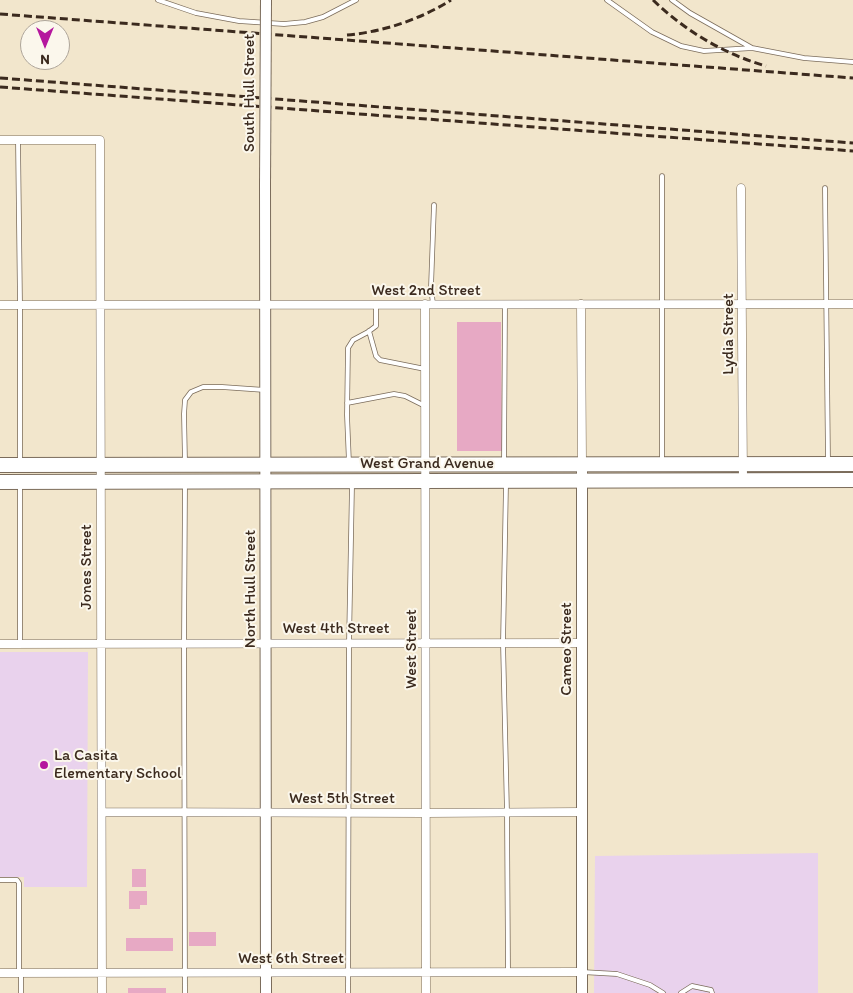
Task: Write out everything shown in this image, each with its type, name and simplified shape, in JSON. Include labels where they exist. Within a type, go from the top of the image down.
[{"type":"highway","name":"West Grand Avenue","points":[[0,464],[853,464]]},
{"type":"highway","name":"West Grand Avenue","points":[[0,482],[853,480]]},
{"type":"main road","name":"South Hull Street","points":[[265,185],[266,0]]},
{"type":"main road","name":"North Hull Street","points":[[265,185],[266,993]]},
{"type":"main road","name":"Cameo Street","points":[[582,464],[582,993]]},
{"type":"street","points":[[0,140],[18,140]]},
{"type":"street","name":"Jones Street","points":[[18,140],[100,140],[102,993]]},
{"type":"street","name":"Lydia Street","points":[[741,188],[743,481]]},
{"type":"street","name":"West Street","points":[[426,993],[425,369],[429,304]]},
{"type":"street","name":"Cameo Street","points":[[581,304],[582,464]]},
{"type":"street","name":"West 2nd Street","points":[[0,305],[853,304]]},
{"type":"street","name":"West 4th Street","points":[[0,644],[582,643]]},
{"type":"street","name":"West 5th Street","points":[[102,812],[426,814],[582,812]]},
{"type":"street","name":"West 6th Street","points":[[0,973],[582,972]]},
{"type":"lane","points":[[158,0],[196,13],[239,21],[284,24],[305,22],[323,17],[356,0]]},
{"type":"lane","points":[[607,0],[652,32],[681,46],[704,51],[752,48],[804,58],[853,62]]},
{"type":"lane","points":[[672,0],[690,13],[752,48]]},
{"type":"lane","points":[[18,140],[20,464]]},
{"type":"lane","points":[[662,176],[662,464]]},
{"type":"lane","points":[[825,188],[828,464]]},
{"type":"lane","points":[[429,304],[434,205]]},
{"type":"lane","points":[[349,465],[348,348],[353,340],[376,326],[376,304]]},
{"type":"lane","points":[[504,465],[505,304]]},
{"type":"lane","points":[[370,331],[376,356],[380,360],[425,369]]},
{"type":"lane","points":[[185,465],[184,407],[185,400],[191,392],[203,387],[266,390]]},
{"type":"lane","points":[[347,403],[394,394],[405,396],[425,406]]},
{"type":"lane","points":[[348,993],[349,643],[352,481]]},
{"type":"lane","points":[[506,481],[503,643],[508,972]]},
{"type":"lane","points":[[20,482],[20,644]]},
{"type":"lane","points":[[185,482],[185,993]]},
{"type":"lane","points":[[0,880],[17,880],[19,883],[21,993]]},
{"type":"lane","points":[[582,972],[616,974],[650,986],[663,993]]},
{"type":"lane","points":[[682,993],[692,986],[711,990],[712,993]]},
{"type":"shaded area","name":"La Casita Elementary School","points":[[0,652],[88,652],[87,887],[24,887],[24,877],[0,877]]},
{"type":"shaded area","points":[[818,853],[818,993],[594,993],[595,856]]},
{"type":"building","points":[[457,322],[501,322],[502,451],[457,451]]},
{"type":"building","points":[[132,869],[146,869],[146,887],[132,887]]},
{"type":"building","points":[[129,891],[147,891],[147,905],[140,905],[140,909],[129,909]]},
{"type":"building","points":[[189,932],[216,932],[216,946],[189,946]]},
{"type":"building","points":[[126,938],[173,938],[173,951],[126,951]]},
{"type":"building","points":[[128,988],[166,988],[166,993],[128,993]]},
{"type":"railway","points":[[347,35],[401,24],[451,0]]},
{"type":"railway","points":[[653,0],[678,22],[706,40],[735,55],[766,66]]},
{"type":"railway","points":[[0,14],[853,78]]},
{"type":"railway","points":[[0,78],[853,143]]},
{"type":"railway","points":[[0,87],[853,151]]},
{"type":"place","name":"La Casita Elementary School","points":[[44,765]]}]
